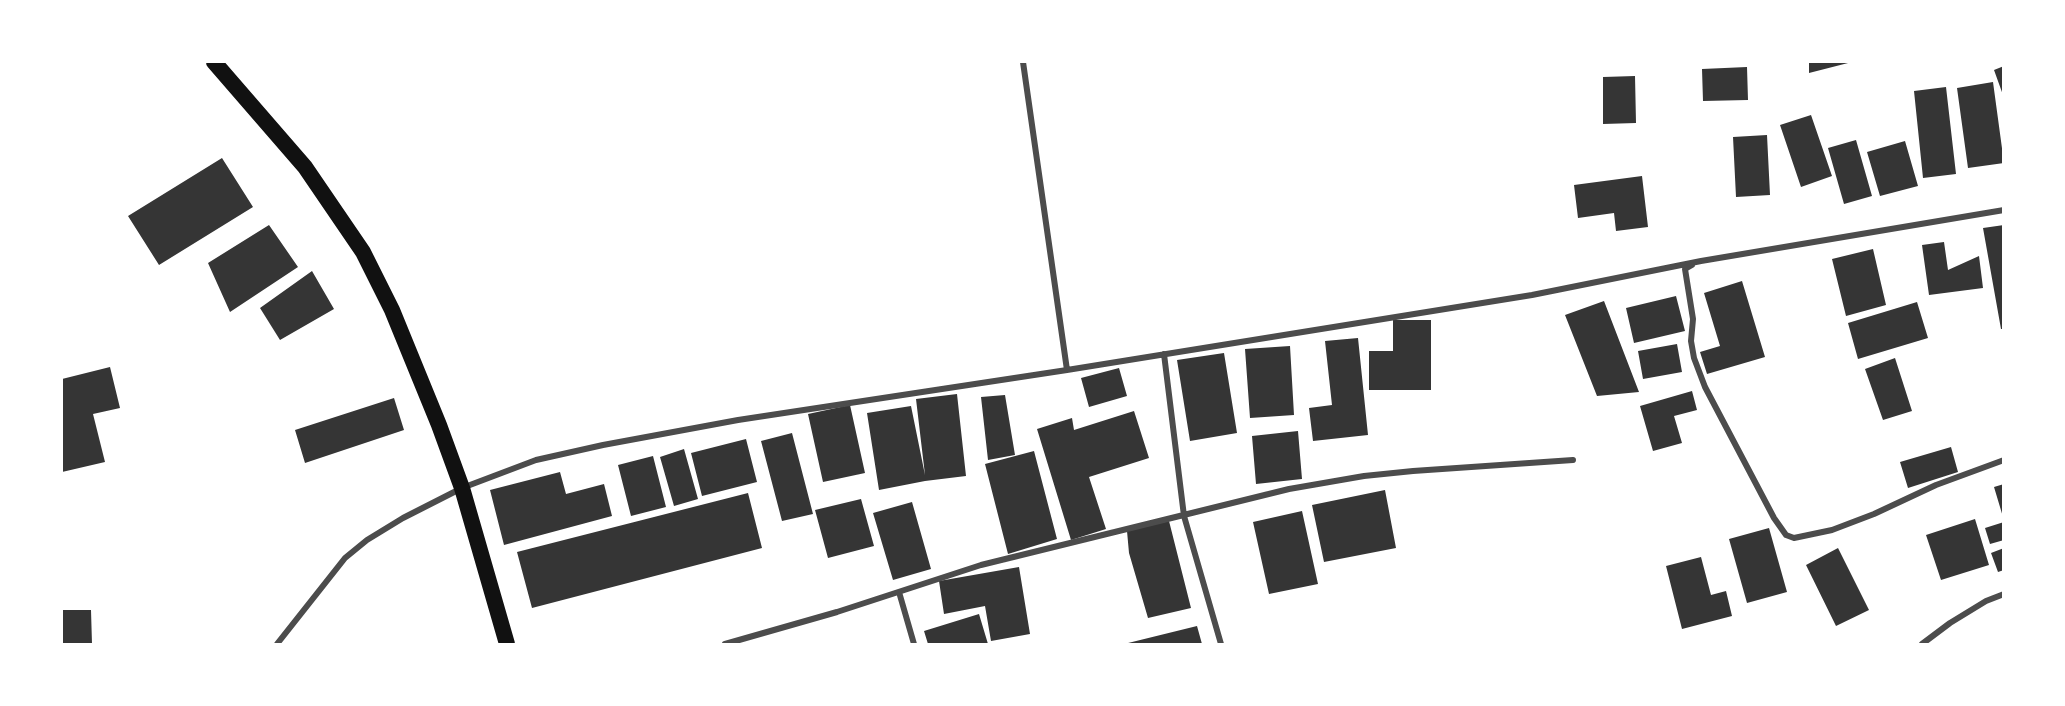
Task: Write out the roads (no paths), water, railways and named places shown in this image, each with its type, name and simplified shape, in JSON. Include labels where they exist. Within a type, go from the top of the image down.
[{"type":"highway","points":[[214,62],[305,167],[363,252],[392,310],[439,425],[462,488],[507,645]]},
{"type":"street","points":[[1023,62],[1067,370]]},
{"type":"street","points":[[277,645],[345,558],[367,540],[403,518],[462,488],[536,460],[738,420],[1532,295],[1701,261],[2004,210]]},
{"type":"street","points":[[1701,261],[1685,269],[1693,319],[1691,341],[1694,358],[1705,387],[1774,518],[1786,535],[1794,538],[1832,530],[1874,514],[1936,485],[2004,460]]},
{"type":"street","points":[[1164,354],[1184,516],[1221,645]]},
{"type":"street","points":[[725,645],[981,565],[1289,489],[1364,476],[1573,460]]},
{"type":"street","points":[[899,592],[914,645]]},
{"type":"street","points":[[1922,645],[1950,623],[1986,601],[2004,594]]}]
